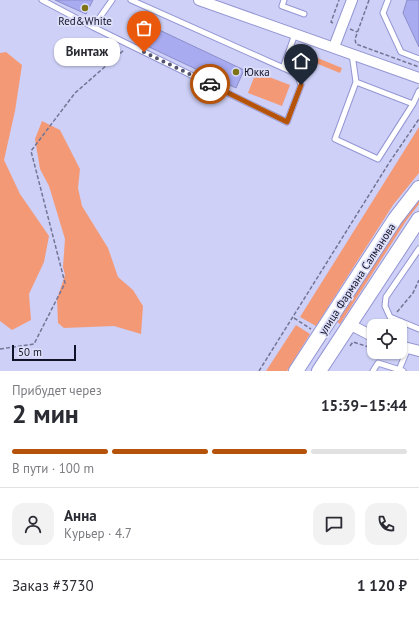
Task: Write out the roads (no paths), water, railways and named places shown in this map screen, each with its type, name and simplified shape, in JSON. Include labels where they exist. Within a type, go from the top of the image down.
[{"type":"street","points":[[199,0],[419,78]]},
{"type":"street","points":[[334,47],[352,0]]},
{"type":"street","name":"улица Фармана Салманова","points":[[296,371],[396,219],[419,188]]},
{"type":"street","name":"улица Фармана Салманова","points":[[319,371],[419,219]]},
{"type":"street","points":[[349,324],[367,333]]},
{"type":"street","points":[[407,348],[419,351]]},
{"type":"lane","points":[[42,0],[93,27],[287,122],[301,85],[297,74],[131,0]]},
{"type":"lane","points":[[93,27],[112,0]]},
{"type":"lane","points":[[284,0],[282,6],[304,14]]},
{"type":"lane","points":[[388,0],[383,13],[401,52],[419,59]]},
{"type":"lane","points":[[283,68],[295,34]]},
{"type":"lane","points":[[352,53],[356,82],[335,139],[378,159],[413,104],[419,91]]},
{"type":"lane","points":[[356,82],[413,104]]},
{"type":"lane","points":[[419,249],[386,297],[384,306],[390,317],[419,329]]},
{"type":"lane","points":[[373,371],[378,363],[401,370],[402,359]]},
{"type":"place","name":"Red&White","points":[[85,8]]},
{"type":"place","name":"Винтаж","points":[[144,52]]},
{"type":"place","name":"Юкка","points":[[236,72]]}]
